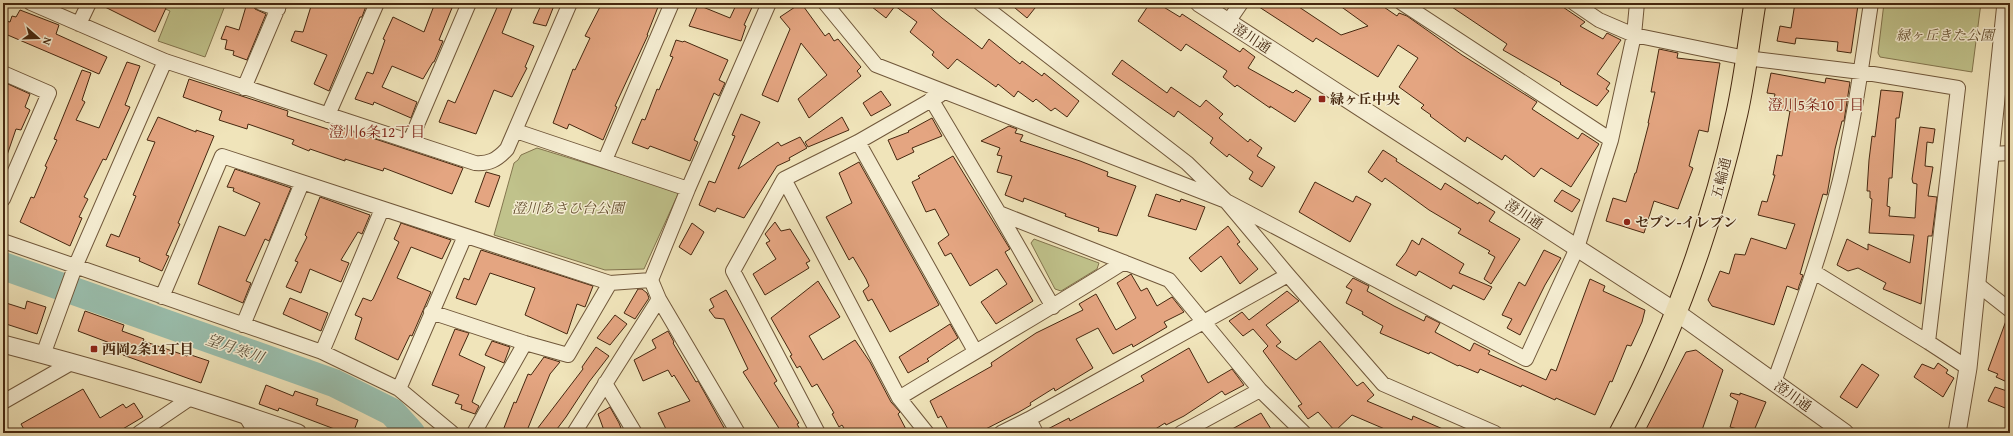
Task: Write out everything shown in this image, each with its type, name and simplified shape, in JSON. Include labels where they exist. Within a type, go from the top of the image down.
[{"type":"main road","name":"五輪通","points":[[1620,433],[1653,369],[1698,256],[1714,205],[1738,112],[1755,3]]},
{"type":"street","points":[[30,3],[165,61],[474,163],[482,164],[491,162],[500,157],[507,149],[570,3]]},
{"type":"street","points":[[79,24],[89,3]]},
{"type":"street","points":[[244,88],[279,6],[261,3]]},
{"type":"street","points":[[328,114],[376,3]]},
{"type":"street","points":[[410,141],[469,3]]},
{"type":"street","points":[[605,160],[672,3]]},
{"type":"street","points":[[738,433],[659,299],[652,280],[688,189],[769,3]]},
{"type":"street","points":[[825,3],[876,65],[1226,201],[1526,359],[1577,248],[1611,140],[1634,35],[1637,3]]},
{"type":"street","points":[[980,3],[1187,163],[1226,201],[1288,276],[1383,384],[1495,433]]},
{"type":"street","name":"澄川通","points":[[1199,3],[1676,312],[1845,433]]},
{"type":"street","points":[[1228,22],[1241,3]]},
{"type":"street","points":[[1402,3],[1611,140]]},
{"type":"street","points":[[1574,3],[1599,20],[1634,35],[1746,58],[1861,72],[1958,88],[1928,342]]},
{"type":"street","points":[[1774,382],[1814,272],[1840,180],[1861,72],[1871,3]]},
{"type":"street","points":[[1957,433],[1968,368],[2005,51],[2006,3]]},
{"type":"street","points":[[43,355],[73,273],[165,61]]},
{"type":"street","points":[[3,73],[49,93],[3,198]]},
{"type":"street","points":[[818,433],[733,272],[784,179],[858,142],[946,92]]},
{"type":"street","points":[[932,99],[1052,307]]},
{"type":"street","points":[[516,131],[688,189]]},
{"type":"street","points":[[858,142],[975,351]]},
{"type":"street","points":[[1992,154],[2010,153]]},
{"type":"street","points":[[162,297],[222,156],[610,283],[652,280]]},
{"type":"street","points":[[784,179],[900,398],[927,433]]},
{"type":"street","points":[[243,325],[302,183]]},
{"type":"street","points":[[322,352],[382,209]]},
{"type":"street","points":[[999,213],[1169,280],[1260,390],[1304,433]]},
{"type":"street","points":[[399,389],[465,236]]},
{"type":"street","points":[[3,241],[73,273],[162,297],[322,352],[399,389],[452,433]]},
{"type":"street","points":[[900,398],[975,351],[1052,307],[1124,262]]},
{"type":"street","points":[[1814,272],[1968,368]]},
{"type":"street","points":[[1002,433],[1288,276]]},
{"type":"street","points":[[431,312],[525,343],[568,355],[610,283]]},
{"type":"street","points":[[1977,284],[2010,310]]},
{"type":"street","points":[[574,433],[659,299]]},
{"type":"street","points":[[474,433],[525,343]]},
{"type":"street","points":[[3,344],[73,362],[192,397],[298,433]]},
{"type":"street","points":[[3,402],[73,362]]},
{"type":"street","points":[[606,383],[635,433]]},
{"type":"street","points":[[1181,433],[1260,390]]},
{"type":"street","points":[[147,431],[192,397]]},
{"type":"street","points":[[245,415],[256,433]]},
{"type":"street","points":[[1029,419],[1036,433]]},
{"type":"green space","points":[[152,3],[226,3],[205,57],[158,41],[170,11]]},
{"type":"green space","name":"緑ヶ丘きた公園","points":[[1884,3],[1981,3],[1972,72],[1880,57],[1878,53]]},
{"type":"green space","name":"澄川あさひ台公園","points":[[537,148],[679,192],[644,269],[605,270],[494,235],[514,163],[521,155]]},
{"type":"green space","points":[[1034,239],[1099,263],[1097,269],[1061,291],[1055,289],[1031,243]]},
{"type":"building","points":[[97,3],[155,3],[166,8],[155,32]]},
{"type":"building","points":[[247,3],[253,3],[255,9],[266,14],[247,60],[233,55],[234,51],[225,49],[227,40],[221,39],[226,26],[239,30]]},
{"type":"building","points":[[312,3],[357,3],[366,6],[329,91],[314,84],[327,55],[291,41],[295,31],[303,32]]},
{"type":"building","points":[[435,3],[454,3],[439,40],[443,41],[434,62],[423,79],[392,66],[382,87],[417,102],[411,118],[374,102],[373,105],[355,99],[367,72],[373,74],[385,40],[383,39],[393,17],[424,32]]},
{"type":"building","points":[[499,3],[514,3],[502,33],[534,46],[525,67],[527,68],[512,97],[494,90],[476,134],[439,122],[448,100],[455,103]]},
{"type":"building","points":[[542,3],[555,3],[546,26],[533,23]]},
{"type":"building","points":[[602,3],[648,3],[658,7],[648,35],[615,106],[617,107],[603,140],[569,124],[567,129],[553,123],[573,69],[575,70],[590,38],[585,36]]},
{"type":"building","points":[[737,3],[754,3],[744,25],[746,26],[741,41],[689,26],[698,5],[730,18]]},
{"type":"building","points":[[801,3],[825,36],[829,33],[834,41],[838,39],[861,67],[857,71],[861,76],[809,118],[798,99],[827,75],[801,43],[778,102],[762,95],[790,29],[780,17]]},
{"type":"building","points":[[867,3],[925,3],[982,49],[989,39],[1020,64],[1022,61],[1042,76],[1044,73],[1079,101],[1067,117],[1055,108],[1051,111],[1036,99],[1033,102],[1018,91],[1014,97],[998,84],[996,87],[957,59],[948,69],[932,55],[934,52],[910,32],[917,22],[895,6],[886,18]]},
{"type":"building","points":[[1009,3],[1039,3],[1027,18]]},
{"type":"building","points":[[1150,3],[1157,3],[1180,17],[1182,14],[1240,52],[1243,48],[1255,57],[1248,68],[1293,93],[1296,90],[1311,99],[1295,122],[1270,106],[1270,108],[1237,85],[1235,87],[1223,77],[1227,71],[1186,44],[1181,51],[1138,21]]},
{"type":"building","points":[[1253,3],[1293,3],[1341,35],[1368,26],[1336,3],[1378,3],[1397,16],[1399,13],[1407,16],[1462,55],[1537,102],[1532,109],[1578,139],[1582,133],[1599,144],[1571,187],[1541,168],[1534,177],[1505,155],[1502,160],[1467,137],[1465,142],[1430,116],[1431,115],[1421,108],[1424,105],[1399,87],[1418,58],[1398,45],[1378,77],[1316,38],[1313,42]]},
{"type":"building","points":[[1446,3],[1557,3],[1585,22],[1580,26],[1603,39],[1607,33],[1621,40],[1597,74],[1610,83],[1606,89],[1609,91],[1597,106],[1560,84],[1561,83],[1503,50],[1507,44]]},
{"type":"building","points":[[1795,3],[1858,5],[1851,53],[1837,51],[1838,42],[1796,38],[1795,44],[1777,41],[1780,26],[1791,28]]},
{"type":"building","points":[[20,10],[59,25],[56,34],[107,57],[99,74],[3,33],[6,21],[10,22],[12,16],[16,17]]},
{"type":"building","points":[[676,40],[684,41],[728,60],[719,80],[725,83],[719,96],[714,93],[694,140],[698,142],[690,161],[650,146],[648,149],[632,143],[642,119],[645,120],[657,89],[659,90],[673,57],[670,56]]},
{"type":"building","points":[[1659,49],[1678,53],[1677,58],[1720,63],[1708,132],[1699,130],[1689,166],[1693,168],[1678,209],[1654,201],[1644,233],[1606,221],[1613,198],[1626,202],[1636,173],[1649,123],[1655,92],[1651,92]]},
{"type":"building","points":[[1122,60],[1167,93],[1171,87],[1200,107],[1206,100],[1223,114],[1219,118],[1248,142],[1250,139],[1262,148],[1257,156],[1275,167],[1262,187],[1249,179],[1253,172],[1229,154],[1227,157],[1210,143],[1213,138],[1178,111],[1174,117],[1112,74]]},
{"type":"building","points":[[127,62],[140,66],[125,105],[130,107],[106,160],[103,159],[84,197],[88,199],[79,217],[82,218],[70,246],[20,222],[31,197],[34,198],[47,167],[45,166],[57,140],[54,139],[82,70],[91,73],[82,100],[85,102],[76,120],[99,128]]},
{"type":"building","points":[[1771,73],[1825,83],[1826,78],[1850,82],[1844,121],[1842,121],[1835,149],[1827,195],[1823,194],[1800,274],[1803,275],[1798,290],[1787,286],[1774,325],[1712,306],[1708,300],[1720,271],[1729,274],[1735,254],[1745,255],[1751,238],[1786,249],[1795,224],[1758,215],[1762,201],[1767,202],[1775,175],[1773,175],[1777,155],[1782,156],[1790,111],[1772,108],[1775,94],[1767,93]]},
{"type":"building","points":[[189,79],[288,111],[287,116],[337,132],[339,127],[463,168],[452,194],[384,168],[383,171],[345,159],[345,161],[310,149],[309,151],[292,144],[294,140],[248,124],[247,129],[219,120],[222,111],[183,97]]},
{"type":"building","points":[[8,84],[30,94],[25,107],[30,110],[21,130],[16,129],[5,161],[3,161],[3,97]]},
{"type":"building","points":[[1881,90],[1903,92],[1899,118],[1896,118],[1892,178],[1889,178],[1887,206],[1890,207],[1889,216],[1915,218],[1917,184],[1913,183],[1912,179],[1920,127],[1935,129],[1933,143],[1927,142],[1925,166],[1933,167],[1928,196],[1937,197],[1932,236],[1928,236],[1921,304],[1883,289],[1886,283],[1858,268],[1848,271],[1837,265],[1847,239],[1868,250],[1868,244],[1910,263],[1914,235],[1869,233],[1872,199],[1870,198],[1870,191],[1867,191],[1869,160],[1872,136],[1875,137]]},
{"type":"building","points":[[881,91],[891,105],[871,116],[863,103]]},
{"type":"building","points":[[741,114],[760,122],[738,169],[778,142],[781,146],[800,137],[807,148],[789,158],[790,160],[777,166],[744,218],[717,208],[715,212],[699,205],[709,181],[715,183],[735,136],[732,135]]},
{"type":"building","points":[[158,117],[196,132],[196,130],[214,136],[178,223],[180,224],[166,255],[169,256],[162,271],[139,261],[140,258],[106,246],[111,234],[119,237],[136,196],[133,195],[155,142],[147,140]]},
{"type":"building","points":[[842,117],[849,130],[808,147],[805,142]]},
{"type":"building","points":[[932,118],[942,136],[912,148],[914,152],[897,160],[888,140],[909,132],[908,131]]},
{"type":"building","points":[[1009,126],[1017,129],[1015,133],[1023,135],[1020,141],[1080,161],[1108,172],[1107,176],[1136,186],[1117,236],[1098,231],[1099,228],[1065,216],[1066,214],[1024,198],[1023,202],[1005,195],[1012,176],[997,172],[1002,156],[997,155],[1000,148],[981,141]]},
{"type":"building","points":[[1383,150],[1397,159],[1396,161],[1441,190],[1445,183],[1478,204],[1479,202],[1495,212],[1489,221],[1520,239],[1491,284],[1484,279],[1495,257],[1488,253],[1490,251],[1458,233],[1461,229],[1429,210],[1385,178],[1382,182],[1368,172]]},
{"type":"building","points":[[953,156],[1010,249],[1005,252],[1033,301],[996,324],[981,302],[1007,284],[997,269],[970,286],[951,253],[945,256],[938,243],[949,235],[935,209],[926,212],[912,182],[920,178],[918,176]]},
{"type":"building","points":[[859,162],[939,305],[890,332],[872,299],[868,301],[863,291],[869,286],[866,279],[853,257],[849,260],[826,217],[852,203],[839,173]]},
{"type":"building","points":[[235,169],[291,188],[269,241],[265,239],[246,281],[251,283],[243,303],[198,284],[219,226],[245,236],[260,203],[233,191],[234,188],[227,187]]},
{"type":"building","points":[[486,172],[500,176],[489,207],[475,202]]},
{"type":"building","points":[[1315,182],[1353,202],[1356,196],[1371,204],[1350,242],[1299,212]]},
{"type":"building","points":[[1562,190],[1580,200],[1572,212],[1554,201]]},
{"type":"building","points":[[1156,194],[1180,202],[1181,199],[1205,207],[1196,230],[1148,216]]},
{"type":"building","points":[[320,197],[370,215],[362,234],[358,232],[341,260],[349,263],[341,282],[310,269],[301,293],[286,287],[298,262],[295,261],[307,237],[305,235]]},
{"type":"building","points":[[775,222],[781,231],[790,229],[810,261],[806,263],[809,268],[765,295],[753,274],[776,259],[766,243],[770,241],[765,234]]},
{"type":"building","points":[[401,223],[451,240],[442,259],[411,247],[397,278],[431,292],[412,336],[410,335],[398,360],[355,339],[362,318],[355,315],[363,298],[371,301],[373,299],[399,242],[394,239]]},
{"type":"building","points":[[692,223],[704,232],[691,255],[679,247]]},
{"type":"building","points":[[1228,226],[1240,242],[1237,244],[1258,269],[1240,284],[1221,256],[1201,272],[1189,258]]},
{"type":"building","points":[[1422,238],[1464,264],[1459,273],[1492,287],[1484,300],[1453,285],[1451,289],[1419,271],[1416,276],[1396,265],[1406,252],[1412,240],[1419,245]]},
{"type":"building","points":[[481,250],[593,286],[585,307],[577,304],[567,334],[525,315],[535,288],[490,273],[476,305],[456,298],[464,278],[469,280]]},
{"type":"building","points":[[1544,250],[1561,258],[1545,285],[1520,335],[1507,328],[1512,319],[1502,315],[1519,282],[1525,286]]},
{"type":"building","points":[[1131,274],[1141,291],[1147,288],[1157,306],[1172,297],[1184,312],[1164,322],[1167,327],[1133,347],[1132,344],[1113,354],[1098,328],[1076,339],[1093,368],[1055,391],[1054,388],[1030,403],[1031,405],[1019,412],[978,433],[950,433],[941,416],[938,418],[930,401],[992,366],[991,363],[1036,333],[1083,310],[1079,304],[1096,294],[1116,330],[1136,318],[1117,283]]},
{"type":"building","points":[[1353,278],[1369,286],[1367,291],[1394,306],[1424,321],[1426,316],[1440,323],[1435,332],[1470,351],[1474,343],[1490,351],[1488,354],[1546,380],[1551,369],[1556,371],[1590,279],[1605,286],[1603,291],[1645,310],[1642,322],[1631,346],[1627,345],[1612,382],[1610,381],[1595,415],[1556,398],[1555,400],[1522,385],[1521,387],[1480,369],[1478,373],[1459,365],[1458,366],[1430,352],[1429,354],[1380,333],[1383,326],[1362,314],[1363,312],[1346,303],[1352,290],[1346,287]]},
{"type":"building","points":[[818,281],[840,317],[809,336],[823,360],[855,340],[870,362],[891,402],[900,412],[898,414],[908,433],[847,433],[842,425],[839,427],[832,414],[834,413],[817,384],[812,387],[800,366],[797,368],[790,356],[792,355],[771,318]]},
{"type":"building","points":[[638,289],[642,289],[647,293],[649,298],[635,319],[624,313]]},
{"type":"building","points":[[726,290],[777,381],[774,383],[799,423],[797,424],[802,433],[782,433],[743,372],[748,369],[724,319],[715,318],[709,310],[714,307],[710,299]]},
{"type":"building","points":[[1287,291],[1299,301],[1266,325],[1281,342],[1276,346],[1296,360],[1320,341],[1357,386],[1363,382],[1374,395],[1367,401],[1412,420],[1413,416],[1452,433],[1394,433],[1352,415],[1335,431],[1318,412],[1308,419],[1298,406],[1302,404],[1263,351],[1268,346],[1253,329],[1243,336],[1229,321],[1242,312],[1249,320]]},
{"type":"building","points":[[290,298],[328,313],[321,331],[283,314]]},
{"type":"building","points":[[27,301],[46,307],[37,334],[3,323],[3,302],[25,309]]},
{"type":"building","points":[[85,311],[124,325],[122,331],[144,339],[143,341],[187,356],[188,354],[209,361],[201,383],[123,355],[126,349],[78,331]]},
{"type":"building","points":[[615,315],[627,324],[610,345],[597,338]]},
{"type":"building","points":[[2007,318],[2010,318],[2010,378],[2007,382],[1996,377],[1998,374],[1988,370]]},
{"type":"building","points":[[950,324],[958,338],[927,359],[929,361],[908,373],[899,357]]},
{"type":"building","points":[[455,329],[469,333],[459,355],[485,367],[472,402],[479,406],[475,414],[461,409],[462,405],[455,403],[459,395],[432,385]]},
{"type":"building","points":[[668,331],[674,342],[673,343],[696,382],[698,381],[727,433],[668,433],[658,413],[690,401],[674,375],[672,377],[668,370],[643,381],[634,360],[656,348],[652,340]]},
{"type":"building","points":[[492,341],[510,347],[504,363],[485,355]]},
{"type":"building","points":[[596,347],[609,356],[589,382],[566,417],[554,433],[534,433],[583,369],[582,367]]},
{"type":"building","points":[[1189,348],[1208,383],[1232,369],[1244,385],[1225,395],[1222,391],[1184,416],[1166,425],[1165,423],[1149,433],[1044,433],[1044,431],[1069,418],[1070,421],[1144,381],[1141,376]]},
{"type":"building","points":[[1696,350],[1723,370],[1701,433],[1644,433],[1686,352]]},
{"type":"building","points":[[544,357],[560,362],[550,374],[526,433],[502,433],[514,402],[516,403],[528,374],[531,375]]},
{"type":"building","points":[[1938,363],[1948,370],[1946,373],[1954,378],[1943,397],[1914,377],[1922,364],[1934,369]]},
{"type":"building","points":[[1862,364],[1879,375],[1857,408],[1840,397]]},
{"type":"building","points":[[266,385],[293,396],[295,391],[318,399],[316,405],[358,420],[353,433],[345,433],[279,408],[278,411],[259,404]]},
{"type":"building","points":[[1995,387],[2010,392],[2010,410],[1988,401]]},
{"type":"building","points":[[83,389],[100,418],[123,404],[126,408],[134,403],[143,417],[116,433],[26,433],[21,424]]},
{"type":"building","points":[[1731,393],[1740,395],[1740,393],[1766,402],[1753,433],[1730,427],[1738,401],[1730,396]]},
{"type":"building","points":[[610,407],[623,433],[605,433],[598,414]]},
{"type":"building","points":[[1261,413],[1271,429],[1262,433],[1225,433]]},
{"type":"waterway","name":"望月寒川","points":[[3,266],[334,383],[392,412],[411,433]]},
{"type":"place","name":"緑ヶ丘中央","points":[[1322,99]]},
{"type":"place","name":"セブン-イレブン","points":[[1627,222]]},
{"type":"place","name":"西岡2条14丁目","points":[[94,349]]},
{"type":"district","name":"澄川5条10丁目","points":[[1816,104]]},
{"type":"district","name":"澄川6条12丁目","points":[[377,131]]}]
